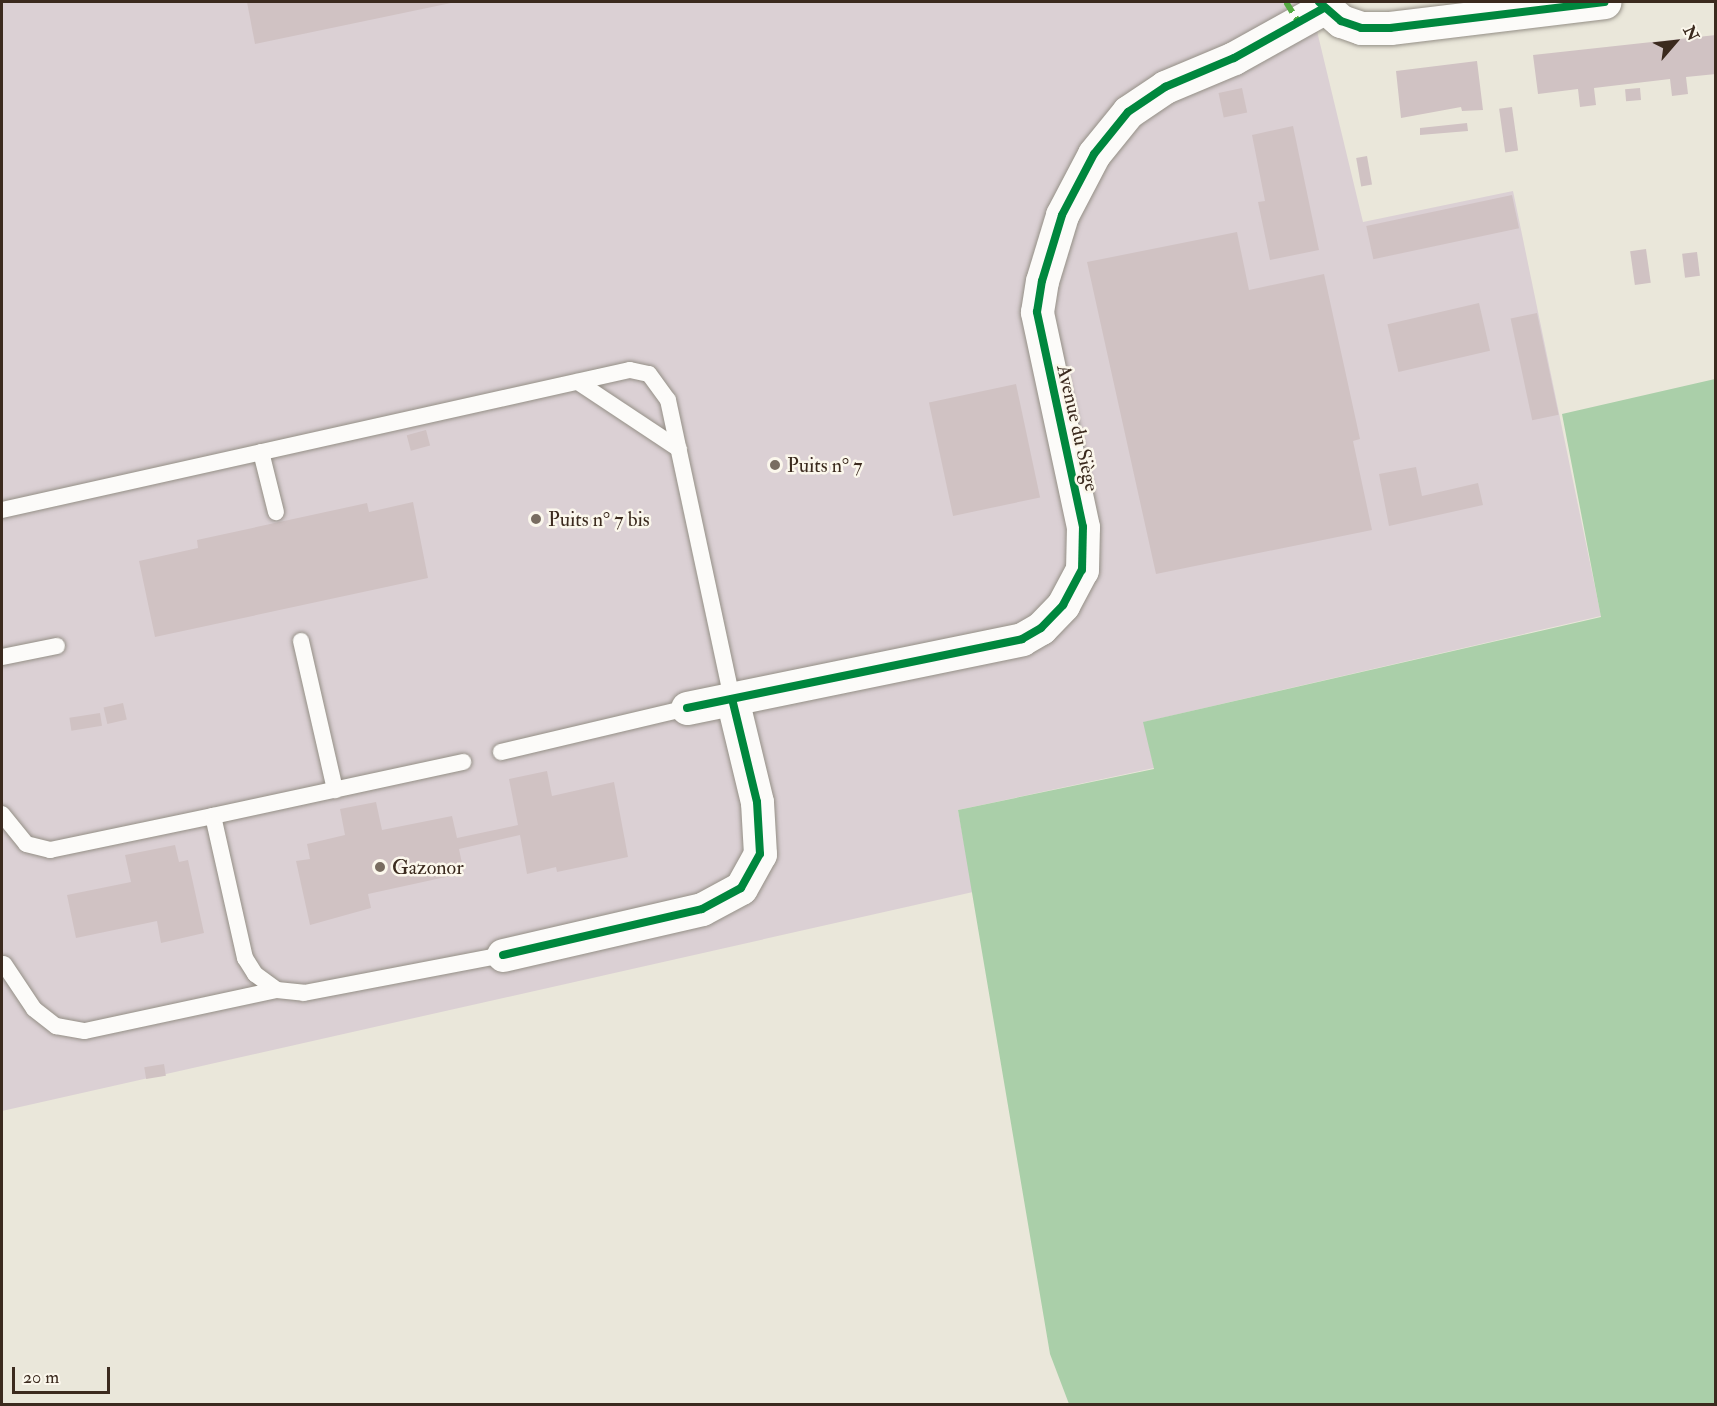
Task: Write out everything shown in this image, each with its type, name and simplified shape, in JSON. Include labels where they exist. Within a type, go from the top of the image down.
[{"type":"street","points":[[1321,5],[1341,21],[1361,28],[1390,28],[1604,2]]},
{"type":"street","name":"Avenue du Siège","points":[[687,708],[1022,639],[1041,628],[1063,605],[1082,570],[1083,527],[1037,312],[1042,281],[1062,215],[1094,154],[1128,112],[1165,87],[1234,58],[1321,5]]},
{"type":"street","points":[[503,955],[702,909],[741,888],[760,854],[758,802],[732,699]]},
{"type":"lane","points":[[2,510],[630,370],[649,374],[668,400],[732,699]]},
{"type":"lane","points":[[578,382],[679,449]]},
{"type":"lane","points":[[261,452],[276,512]]},
{"type":"lane","points":[[301,641],[335,790]]},
{"type":"lane","points":[[2,657],[57,646]]},
{"type":"lane","points":[[501,752],[687,708]]},
{"type":"lane","points":[[2,814],[26,844],[50,850],[463,762]]},
{"type":"lane","points":[[213,816],[245,958],[255,974],[278,990]]},
{"type":"lane","points":[[4,964],[34,1009],[56,1026],[85,1031],[278,990],[304,993],[503,955]]},
{"type":"shaded area","points":[[2,2],[1310,2],[1363,222],[1513,191],[1601,616],[1144,722],[1154,768],[958,810],[973,892],[2,1111]]},
{"type":"green space","points":[[1715,379],[1715,1404],[1069,1404],[1050,1354],[958,810],[1154,769],[1143,722],[1601,617],[1562,414]]},
{"type":"building","points":[[247,2],[451,2],[451,3],[255,44]]},
{"type":"building","points":[[1716,35],[1716,74],[1686,77],[1688,94],[1672,96],[1670,79],[1594,88],[1596,105],[1580,107],[1578,89],[1538,94],[1533,55]]},
{"type":"building","points":[[1477,61],[1483,110],[1462,111],[1461,107],[1401,118],[1396,71]]},
{"type":"building","points":[[1242,88],[1247,112],[1224,117],[1219,93]]},
{"type":"building","points":[[1640,88],[1641,100],[1626,101],[1625,89]]},
{"type":"building","points":[[1512,107],[1518,151],[1505,152],[1499,109]]},
{"type":"building","points":[[1467,123],[1468,131],[1420,135],[1420,128]]},
{"type":"building","points":[[1293,126],[1319,250],[1270,260],[1258,202],[1265,201],[1252,135]]},
{"type":"building","points":[[1367,156],[1372,185],[1361,186],[1356,158]]},
{"type":"building","points":[[1512,195],[1519,228],[1373,259],[1366,226]]},
{"type":"building","points":[[1237,232],[1249,290],[1324,274],[1360,439],[1353,441],[1372,530],[1156,574],[1087,262]]},
{"type":"building","points":[[1646,249],[1651,283],[1635,285],[1630,251]]},
{"type":"building","points":[[1697,252],[1700,276],[1685,278],[1682,254]]},
{"type":"building","points":[[1479,303],[1490,351],[1398,372],[1387,324]]},
{"type":"building","points":[[1537,313],[1559,415],[1532,420],[1511,319]]},
{"type":"building","points":[[1016,384],[1040,497],[953,516],[929,403]]},
{"type":"building","points":[[426,430],[430,445],[411,451],[407,435]]},
{"type":"building","points":[[1416,467],[1422,496],[1478,483],[1483,505],[1389,526],[1379,474]]},
{"type":"building","points":[[413,502],[428,578],[155,637],[139,561],[198,548],[197,540],[367,503],[369,512]]},
{"type":"building","points":[[123,703],[127,720],[107,724],[104,707]]},
{"type":"building","points":[[100,713],[102,726],[71,731],[69,718]]},
{"type":"building","points":[[547,771],[552,796],[614,782],[628,857],[557,872],[556,867],[527,874],[520,835],[459,849],[464,873],[368,894],[371,908],[310,925],[296,861],[310,859],[307,844],[345,835],[340,809],[376,802],[382,830],[452,816],[457,838],[518,825],[509,779]]},
{"type":"building","points":[[175,845],[179,862],[188,860],[204,933],[161,943],[157,921],[76,938],[67,895],[131,882],[125,855]]},
{"type":"building","points":[[164,1064],[166,1076],[146,1079],[144,1067]]},
{"type":"marked path","points":[[1286,2],[1300,24]]},
{"type":"cycle path","points":[[1319,2],[1341,21],[1361,28],[1390,28],[1604,2]]},
{"type":"cycle path","points":[[687,708],[1022,639],[1041,628],[1063,605],[1082,570],[1083,527],[1037,312],[1042,281],[1062,215],[1094,154],[1128,112],[1165,87],[1234,58],[1324,8]]},
{"type":"cycle path","points":[[503,955],[702,909],[741,888],[760,854],[757,802],[732,699]]},
{"type":"place","name":"Puits n° 7","points":[[775,465]]},
{"type":"place","name":"Puits n° 7 bis","points":[[536,519]]},
{"type":"place","name":"Gazonor","points":[[380,867]]}]
